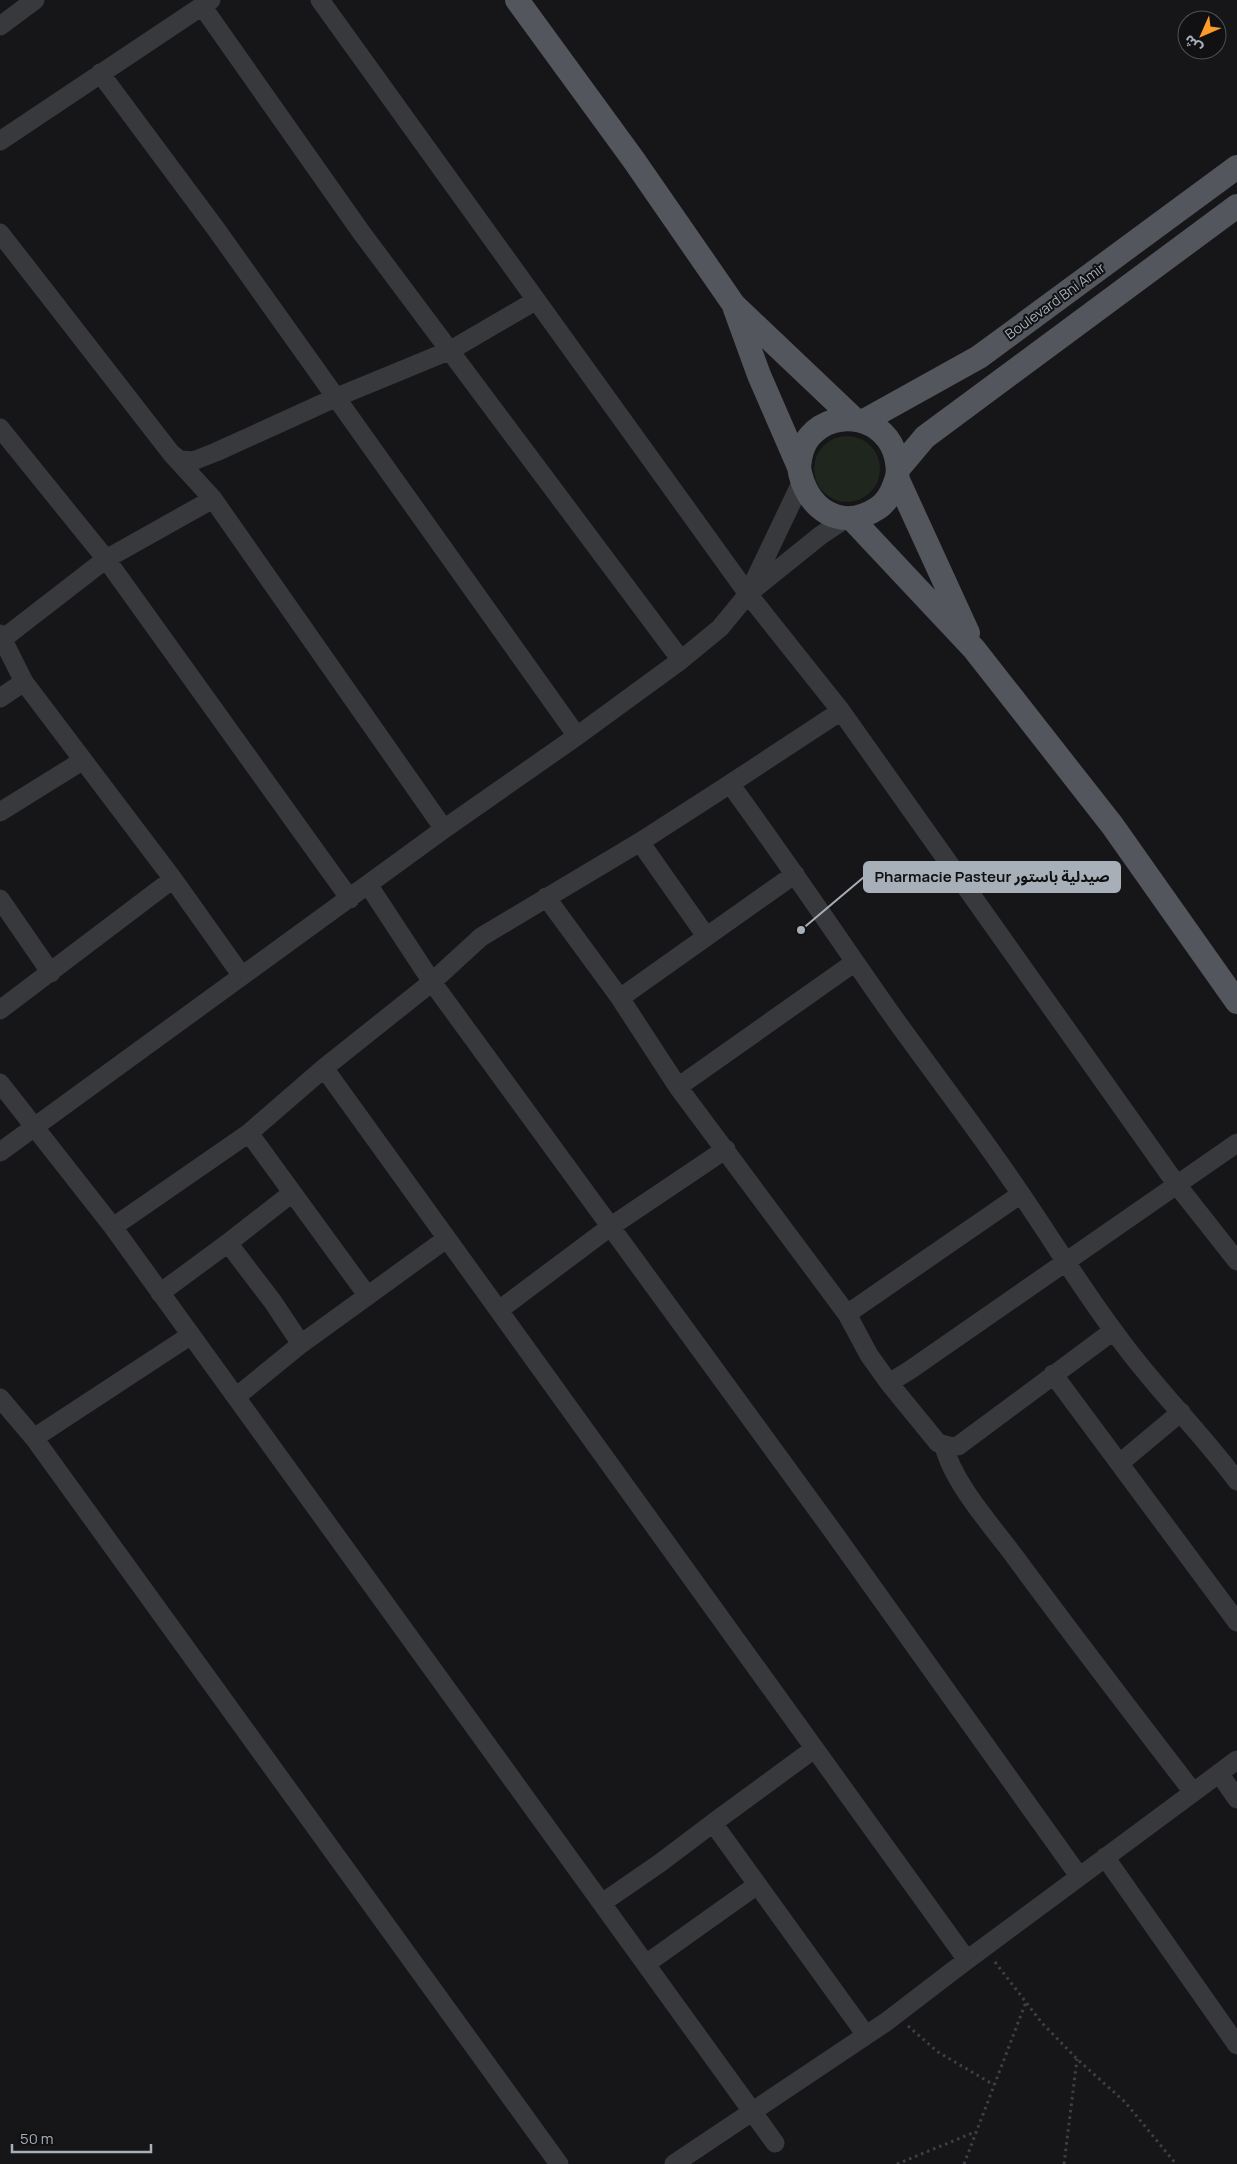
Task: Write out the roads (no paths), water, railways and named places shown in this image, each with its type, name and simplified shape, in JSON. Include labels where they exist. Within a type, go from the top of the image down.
[{"type":"main road","points":[[517,0],[632,159],[734,305],[859,420]]},
{"type":"main road","name":"Boulevard Bni Amir","points":[[859,420],[979,357],[1237,166]]},
{"type":"main road","points":[[734,305],[759,375],[808,497],[819,508],[832,515],[849,518],[867,515],[881,506],[891,493],[898,473],[925,437],[1237,206]]},
{"type":"main road","points":[[800,475],[801,451],[809,437],[821,426],[837,419],[859,420],[876,427],[886,435],[894,447],[898,473],[974,649]]},
{"type":"main road","points":[[849,518],[974,649],[1112,824],[1237,1002]]},
{"type":"street","points":[[0,26],[35,0]]},
{"type":"street","points":[[320,0],[535,301],[748,594],[841,711],[1177,1185],[1237,1261]]},
{"type":"street","points":[[0,141],[207,3],[361,232],[681,660]]},
{"type":"street","points":[[100,73],[211,221],[577,736]]},
{"type":"street","points":[[0,233],[171,453],[213,499],[444,829]]},
{"type":"street","points":[[171,453],[180,460],[193,461],[337,397],[451,350],[535,301]]},
{"type":"street","points":[[0,428],[106,559],[350,899]]},
{"type":"street","points":[[748,594],[800,475]]},
{"type":"street","points":[[213,499],[106,559],[2,636],[24,682],[173,879],[242,976]]},
{"type":"street","points":[[0,1152],[369,886],[444,829],[681,660],[720,628],[748,594],[821,535],[849,518]]},
{"type":"street","points":[[0,698],[24,682]]},
{"type":"street","points":[[113,1227],[249,1133],[324,1068],[432,982],[481,937],[640,842],[841,711]]},
{"type":"street","points":[[0,812],[82,761]]},
{"type":"street","points":[[730,784],[796,874],[854,962],[1021,1194],[1065,1263],[1113,1331],[1144,1372],[1181,1412],[1237,1482]]},
{"type":"street","points":[[640,842],[706,936]]},
{"type":"street","points":[[620,998],[796,874]]},
{"type":"street","points":[[0,1010],[173,879]]},
{"type":"street","points":[[369,886],[432,982],[829,1526],[1079,1876]]},
{"type":"street","points":[[546,897],[620,998],[678,1086],[847,1314],[869,1355],[889,1383],[922,1426],[938,1443],[944,1446],[958,1446],[1113,1331]]},
{"type":"street","points":[[0,899],[51,973]]},
{"type":"street","points":[[678,1086],[854,962]]},
{"type":"street","points":[[324,1068],[967,1960]]},
{"type":"street","points":[[0,1083],[113,1227],[775,2143]]},
{"type":"street","points":[[249,1133],[368,1295]]},
{"type":"street","points":[[889,1383],[1237,1143]]},
{"type":"street","points":[[499,1310],[610,1228],[726,1149]]},
{"type":"street","points":[[160,1293],[292,1193]]},
{"type":"street","points":[[847,1314],[1021,1194]]},
{"type":"street","points":[[236,1397],[301,1344],[446,1239]]},
{"type":"street","points":[[228,1243],[273,1302],[301,1344]]},
{"type":"street","points":[[34,1438],[190,1334]]},
{"type":"street","points":[[1053,1374],[1237,1622]]},
{"type":"street","points":[[0,1398],[34,1438],[559,2164]]},
{"type":"street","points":[[1120,1463],[1181,1412]]},
{"type":"street","points":[[944,1446],[952,1470],[972,1499],[1097,1669],[1193,1792]]},
{"type":"street","points":[[602,1903],[660,1863],[814,1749]]},
{"type":"street","points":[[674,2164],[898,2013],[1079,1876],[1237,1760]]},
{"type":"street","points":[[1219,1773],[1237,1799]]},
{"type":"street","points":[[713,1823],[866,2034]]},
{"type":"street","points":[[1105,1857],[1237,2045]]},
{"type":"street","points":[[646,1964],[758,1885]]},
{"type":"place","name":"Pharmacie Pasteur صيدلية باستور","points":[[801,930]]}]
